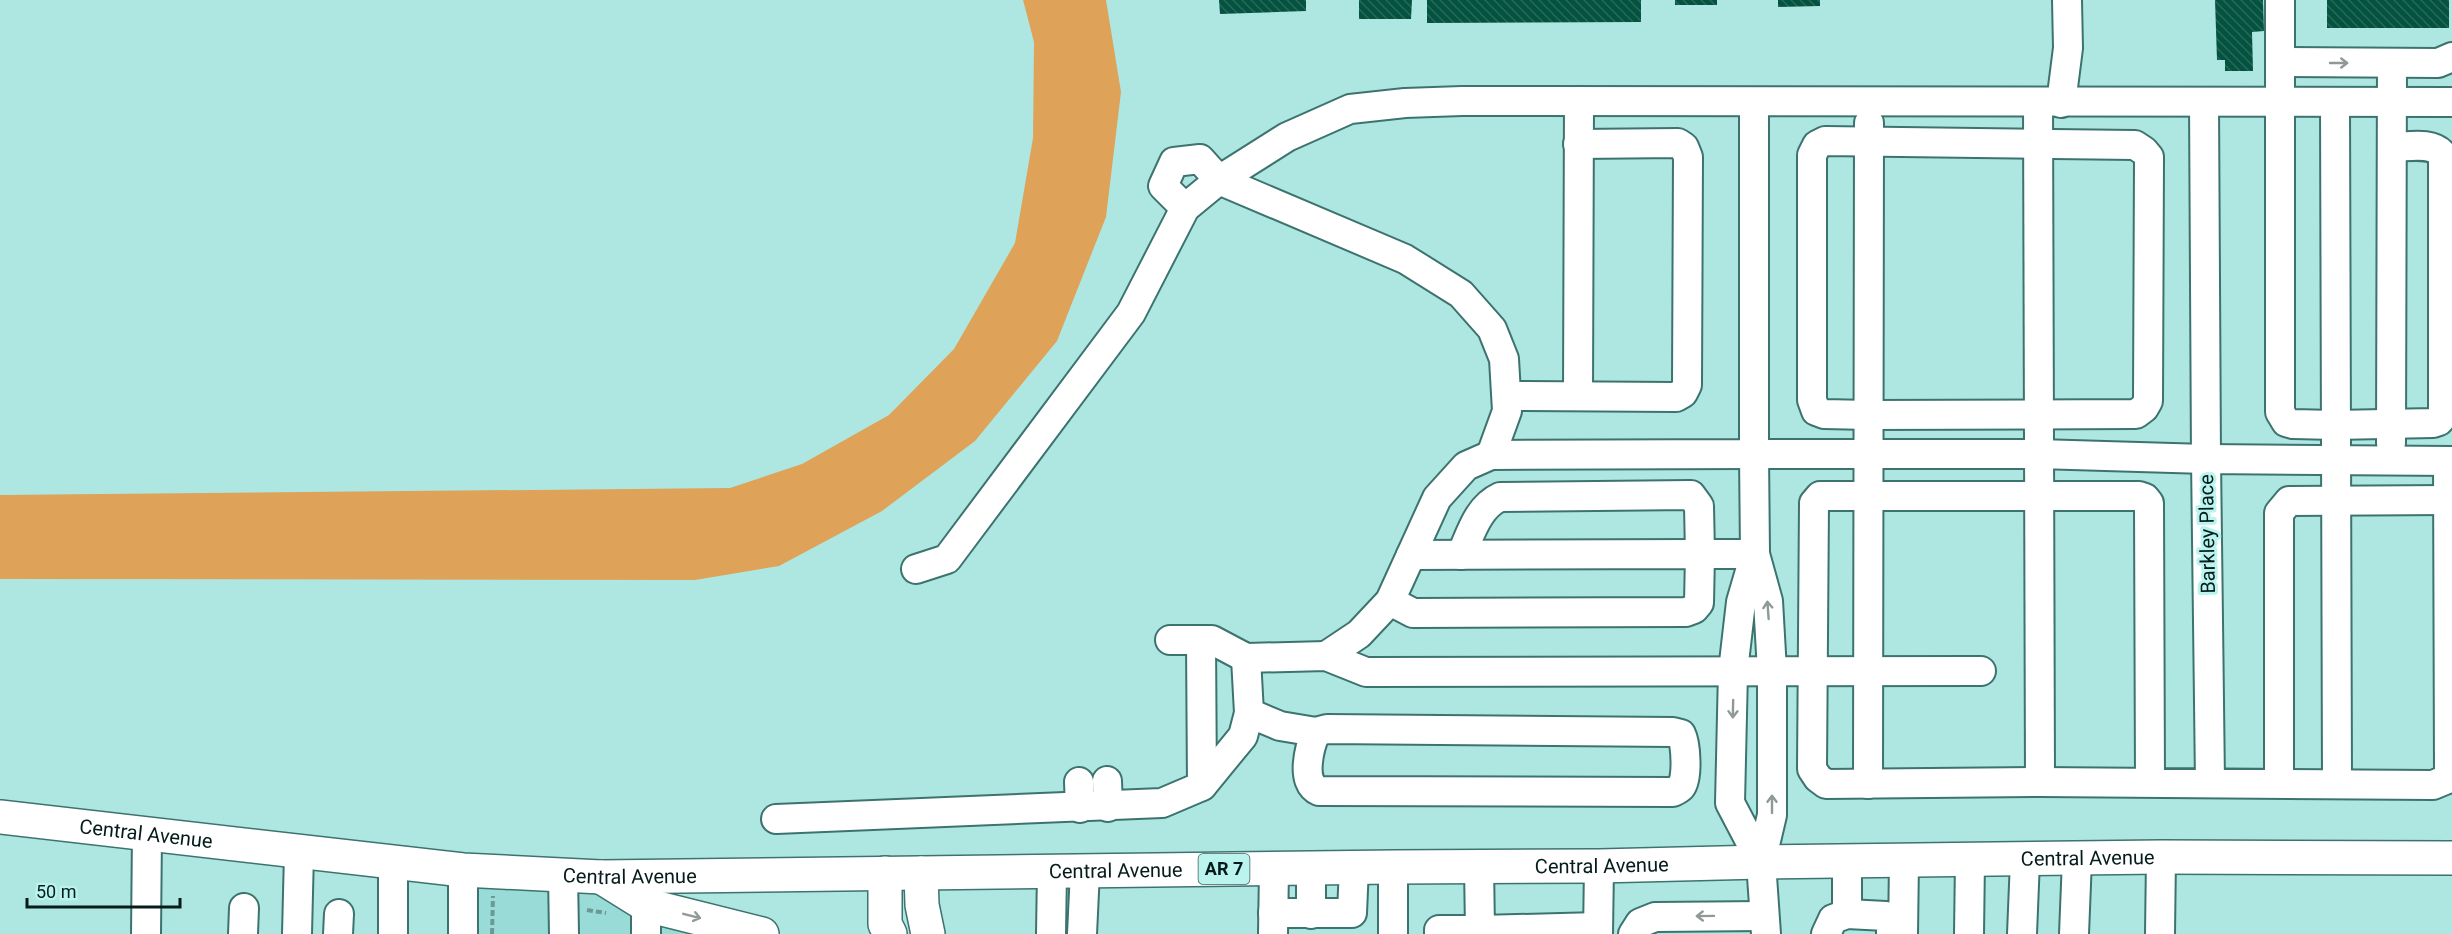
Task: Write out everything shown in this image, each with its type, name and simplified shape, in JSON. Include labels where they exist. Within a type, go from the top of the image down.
[{"type":"main road","name":"Central Avenue","points":[[0,817],[299,853],[464,870],[601,877],[2161,857],[2452,858]]},
{"type":"main road","points":[[885,873],[885,924],[890,934]]},
{"type":"main road","points":[[921,873],[922,904],[928,934]]},
{"type":"main road","points":[[601,877],[646,919],[762,934]]},
{"type":"street","points":[[2040,782],[2038,143],[2068,48],[2067,0]]},
{"type":"street","points":[[2280,0],[2280,412],[2286,422],[2335,425],[2433,423],[2439,421],[2443,416],[2443,155],[2438,148],[2430,146],[2392,147]]},
{"type":"street","points":[[2281,62],[2438,63],[2452,57]]},
{"type":"street","points":[[2391,460],[2392,63]]},
{"type":"street","points":[[1578,395],[1579,101]]},
{"type":"street","points":[[916,569],[947,559],[1124,323],[1185,208],[1219,180],[1287,137],[1350,109],[1417,102],[2452,102]]},
{"type":"street","points":[[1868,784],[1869,102]]},
{"type":"street","points":[[2094,145],[2096,102]]},
{"type":"street","points":[[1326,656],[1359,634],[1390,602],[1437,498],[1466,466],[1491,454],[2038,454],[2206,459],[2204,102]]},
{"type":"street","points":[[2335,102],[2334,501],[2337,784]]},
{"type":"street","points":[[1633,934],[1640,923],[1655,917],[1765,925],[1761,862],[1772,814],[1772,671],[1767,600],[1755,554],[1754,103]]},
{"type":"street","points":[[1924,143],[1925,103]]},
{"type":"street","points":[[1825,141],[2038,143],[2135,145],[2144,150],[2149,157],[2148,401],[2144,408],[2136,414],[1869,416],[1824,414],[1816,411],[1812,400],[1812,155],[1817,145],[1825,141]]},
{"type":"street","points":[[1508,396],[1676,396],[1683,393],[1687,385],[1688,157],[1684,147],[1678,143],[1578,144]]},
{"type":"street","points":[[1185,208],[1163,186],[1174,162],[1200,159],[1219,180],[1405,259],[1461,294],[1492,329],[1504,359],[1508,396],[1507,411],[1491,454]]},
{"type":"street","name":"Barkley Place","points":[[2210,783],[2206,459],[2450,461]]},
{"type":"street","points":[[2150,783],[2148,504],[2145,498],[2139,496],[1820,496],[1814,502],[1812,769],[1826,784],[2040,782],[2150,783],[2279,783],[2433,785],[2445,780],[2449,773],[2448,500],[2450,461]]},
{"type":"street","points":[[1390,602],[1413,613],[1686,612],[1694,609],[1699,603],[1699,506],[1691,495],[1500,497],[1491,501],[1479,515],[1461,555]]},
{"type":"street","points":[[2279,783],[2279,513],[2283,506],[2289,501],[2448,500]]},
{"type":"street","points":[[1411,555],[1755,554]]},
{"type":"street","points":[[1755,554],[1741,602],[1733,671],[1730,803],[1761,862]]},
{"type":"street","points":[[1170,640],[1212,640],[1246,658],[1326,656],[1366,672],[1981,671]]},
{"type":"street","points":[[1201,640],[1203,786]]},
{"type":"street","points":[[776,819],[1080,795],[1108,794],[1162,803],[1203,786],[1246,725],[1246,658]]},
{"type":"street","points":[[1246,725],[1313,740]]},
{"type":"street","points":[[1327,729],[1673,732],[1681,734],[1685,742],[1684,780],[1680,788],[1673,792],[1319,791],[1312,789],[1308,783],[1313,740],[1327,729]]},
{"type":"street","points":[[146,934],[147,833]]},
{"type":"street","points":[[297,934],[299,853]]},
{"type":"street","points":[[2160,934],[2161,857]]},
{"type":"street","points":[[2074,934],[2077,859]]},
{"type":"street","points":[[1969,934],[1970,860]]},
{"type":"street","points":[[2022,934],[2025,860]]},
{"type":"street","points":[[1847,861],[1847,914]]},
{"type":"street","points":[[1903,934],[1904,861]]},
{"type":"street","points":[[393,862],[393,934]]},
{"type":"street","points":[[1479,866],[1480,930]]},
{"type":"street","points":[[1439,934],[1439,930],[1598,931],[1599,866]]},
{"type":"street","points":[[1274,868],[1273,924],[1311,914],[1352,913],[1354,867]]},
{"type":"street","points":[[1393,867],[1401,932]]},
{"type":"street","points":[[1311,868],[1311,914]]},
{"type":"street","points":[[463,934],[464,870]]},
{"type":"street","points":[[1082,934],[1085,871]]},
{"type":"street","points":[[1051,934],[1052,872]]},
{"type":"street","points":[[563,875],[564,934]]},
{"type":"street","points":[[1826,934],[1833,919],[1847,914],[1883,928]]},
{"type":"street","points":[[1648,934],[1673,917]]},
{"type":"shaded area","points":[[1023,0],[1106,0],[1121,92],[1106,217],[1057,341],[975,441],[882,511],[779,566],[695,580],[0,579],[0,495],[730,488],[802,464],[889,415],[954,349],[1015,243],[1033,138],[1034,42]]},
{"type":"shaded area","points":[[463,870],[601,877],[731,934],[463,934]]},
{"type":"building","points":[[1219,0],[1306,0],[1306,11],[1220,14]]},
{"type":"building","points":[[1359,0],[1412,0],[1411,19],[1359,19]]},
{"type":"building","points":[[1427,0],[1641,0],[1641,22],[1427,23]]},
{"type":"building","points":[[1675,0],[1717,0],[1717,5],[1675,5]]},
{"type":"building","points":[[1778,0],[1820,0],[1820,6],[1778,7]]},
{"type":"building","points":[[2215,0],[2263,0],[2264,31],[2252,32],[2253,71],[2225,71],[2225,60],[2217,60]]},
{"type":"building","points":[[2327,0],[2449,0],[2449,28],[2327,28]]}]
